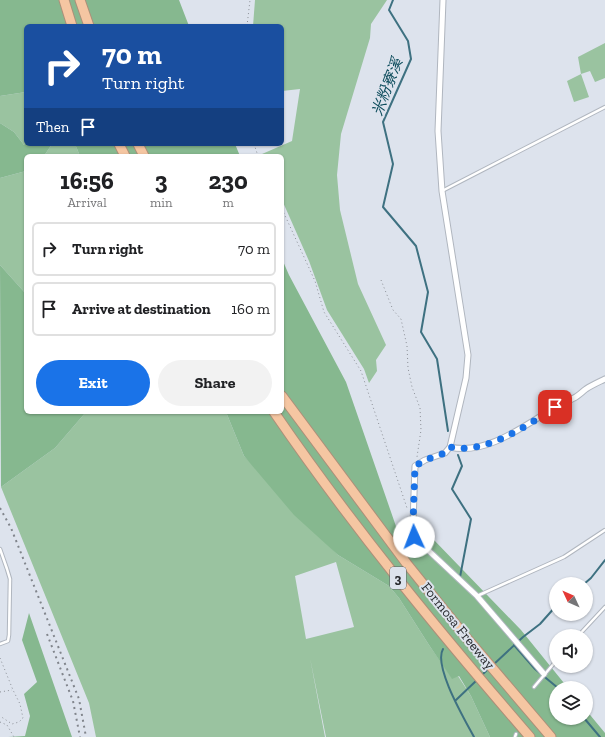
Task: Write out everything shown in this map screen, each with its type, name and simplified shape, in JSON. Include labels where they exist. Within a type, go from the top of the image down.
[{"type":"highway","points":[[64,0],[71,24]]},
{"type":"highway","points":[[80,0],[87,24]]},
{"type":"highway","name":"Formosa Freeway","points":[[284,399],[407,564],[465,636],[551,737]]},
{"type":"highway","name":"Formosa Freeway","points":[[275,414],[306,458],[438,629],[530,737]]},
{"type":"street","points":[[443,0],[438,132],[442,191],[468,355],[466,378],[450,447],[445,453],[425,460],[415,466],[414,537],[477,596],[544,674]]},
{"type":"street","points":[[450,447],[460,449],[476,447],[508,436],[605,379]]},
{"type":"lane","points":[[442,191],[605,107]]},
{"type":"lane","points":[[477,596],[564,558],[605,530]]},
{"type":"lane","points":[[0,549],[8,569],[10,592],[8,641],[0,644]]},
{"type":"lane","points":[[585,629],[605,607]]},
{"type":"lane","points":[[534,687],[549,669]]},
{"type":"path","points":[[247,24],[250,0]]},
{"type":"path","points":[[284,213],[315,281],[324,312],[361,371],[402,497],[408,510]]},
{"type":"path","points":[[381,280],[393,310],[401,319],[407,346],[408,368],[412,387],[420,408],[421,430],[415,466]]},
{"type":"path","points":[[0,658],[20,704],[23,718],[19,722],[12,724],[0,716]]},
{"type":"path","points":[[0,692],[13,690]]},
{"type":"path","points":[[0,722],[7,725],[14,737]]},
{"type":"green space","points":[[0,0],[179,0],[188,24],[24,24],[24,92],[0,96]]},
{"type":"green space","points":[[255,0],[387,0],[371,24],[370,38],[341,134],[337,175],[340,210],[358,284],[386,345],[376,360],[377,371],[369,383],[364,369],[327,310],[309,261],[284,205],[284,154],[262,154],[280,146],[284,146],[284,144],[292,141],[300,89],[284,91],[284,24],[253,24]]},
{"type":"green space","points":[[605,43],[605,78],[595,82],[590,71],[581,74],[578,57]]},
{"type":"green space","points":[[581,74],[589,97],[574,102],[567,81]]},
{"type":"green space","points":[[24,92],[24,145],[14,132],[0,123],[0,96]]},
{"type":"green space","points":[[0,123],[14,132],[24,146],[51,146],[45,154],[24,154],[24,172],[0,178]]},
{"type":"green space","points":[[51,146],[76,146],[79,154],[45,154]]},
{"type":"green space","points":[[76,146],[236,146],[239,154],[79,154]]},
{"type":"green space","points":[[24,172],[24,292],[0,265],[0,178]]},
{"type":"green space","points":[[284,264],[346,382],[399,535],[433,539],[521,630],[549,665],[549,673],[556,673],[562,681],[549,681],[549,725],[593,725],[593,718],[605,733],[605,737],[490,737],[471,696],[459,676],[452,679],[399,598],[389,586],[338,555],[294,515],[244,456],[227,414],[284,414]]},
{"type":"green space","points":[[0,265],[24,292],[24,414],[84,414],[55,448],[1,487]]},
{"type":"green space","points":[[84,414],[227,414],[244,456],[338,555],[389,586],[399,598],[452,678],[458,676],[471,696],[490,737],[326,737],[310,658],[325,737],[96,737],[89,703],[1,487],[55,448]],"holes":[[[336,562],[354,627],[306,639],[295,576]]]},
{"type":"green space","points":[[29,613],[72,737],[8,737],[25,736],[30,716],[24,694],[37,682],[22,640]]},
{"type":"waterway","name":"米粉寮溪","points":[[393,0],[389,10],[408,41],[411,59],[383,122],[393,164],[383,207],[416,246],[428,292],[421,332],[437,359],[448,431]]},
{"type":"waterway","name":"米粉寮溪","points":[[458,455],[462,466],[452,489],[471,519],[460,577]]},
{"type":"waterway","points":[[592,577],[605,560]]},
{"type":"waterway","points":[[493,665],[523,637],[540,624],[549,614]]},
{"type":"waterway","points":[[514,645],[535,669],[550,681]]},
{"type":"waterway","name":"米粉寮溪","points":[[443,649],[441,657],[442,668],[446,680],[451,693],[474,737]]},
{"type":"waterway","points":[[481,676],[489,668]]},
{"type":"waterway","points":[[456,700],[478,679]]},
{"type":"waterway","points":[[590,725],[600,737]]},
{"type":"railway","points":[[0,508],[11,528],[79,699],[86,737]]},
{"type":"railway","points":[[47,634],[73,701],[80,737]]},
{"type":"route","points":[[414,537],[415,466],[425,460],[445,453],[450,447],[460,449],[476,447],[502,438],[531,423],[555,407]]}]
